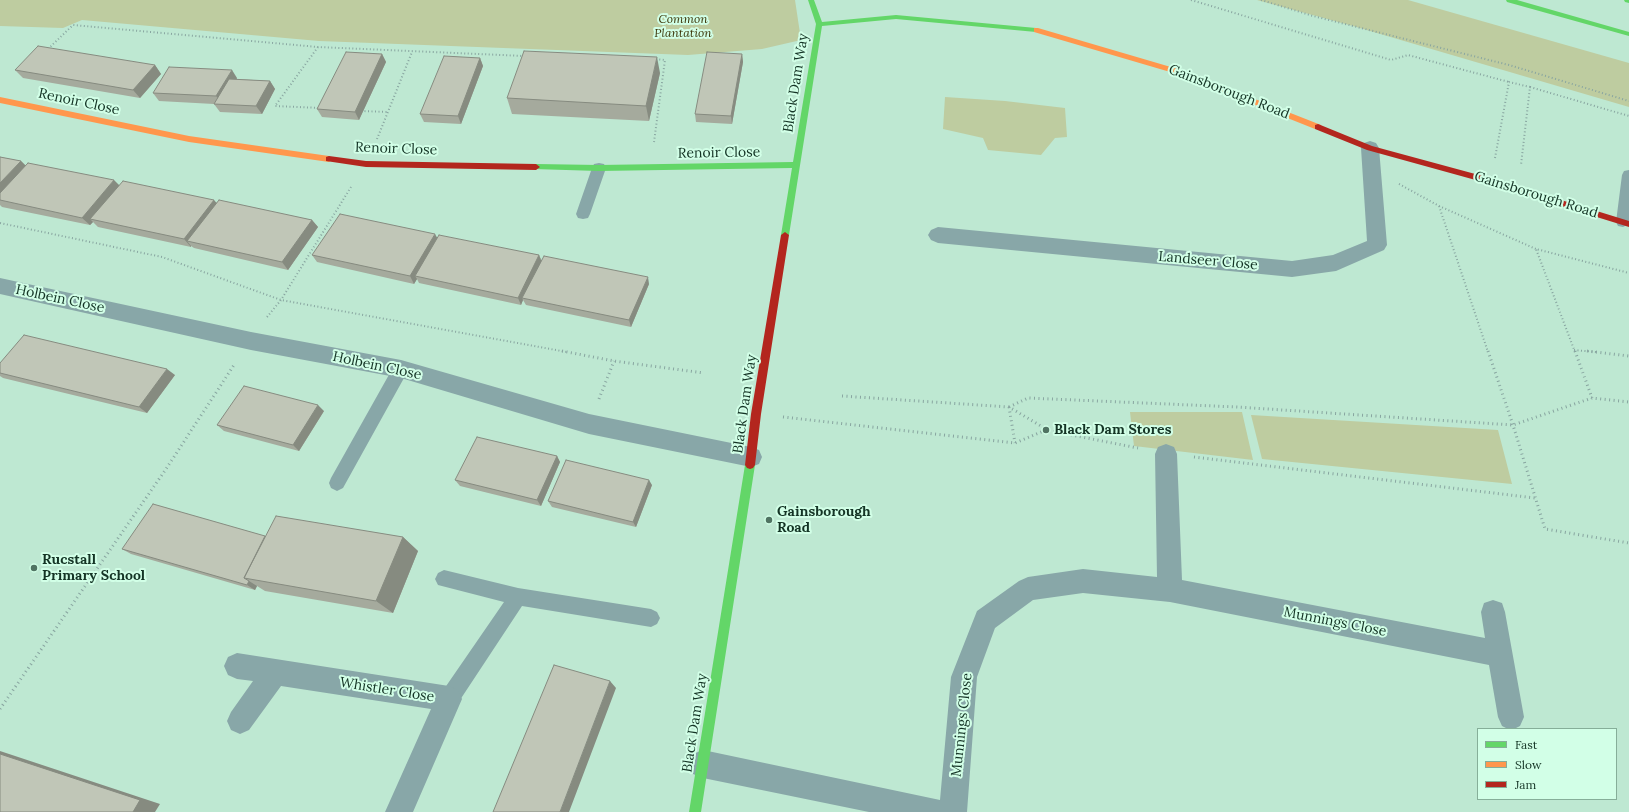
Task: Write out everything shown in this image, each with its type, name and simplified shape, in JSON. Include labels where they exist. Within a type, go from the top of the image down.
[{"type":"main road","name":"Black Dam Way","points":[[695,812],[751,456],[756,414],[819,24],[811,0]]},
{"type":"main road","points":[[1508,0],[1629,34]]},
{"type":"main road","name":"Gainsborough Road","points":[[819,24],[896,17],[1040,30],[1179,72],[1370,148],[1518,189],[1626,223]]},
{"type":"main road","name":"Renoir Close","points":[[0,100],[189,139],[366,164],[651,168],[797,164]]},
{"type":"street","name":"Landseer Close","points":[[938,235],[1292,269],[1336,264],[1377,245],[1370,148]]},
{"type":"street","name":"Holbein Close","points":[[0,286],[251,341],[401,369],[589,424],[751,456]]},
{"type":"street","points":[[1166,454],[1170,590]]},
{"type":"street","name":"Munnings Close","points":[[953,812],[964,677],[986,620],[1028,589],[1083,581],[1170,590],[1500,654]]},
{"type":"street","points":[[1493,612],[1511,717]]},
{"type":"street","name":"Whistler Close","points":[[237,666],[449,699],[399,812]]},
{"type":"street","points":[[240,721],[275,673]]},
{"type":"street","points":[[702,764],[936,812]]},
{"type":"lane","points":[[583,214],[599,168]]},
{"type":"lane","points":[[1626,223],[1629,175]]},
{"type":"lane","points":[[337,483],[401,369]]},
{"type":"lane","points":[[444,579],[518,597],[651,618]]},
{"type":"lane","points":[[449,699],[518,597]]},
{"type":"path","points":[[1191,0],[1391,60],[1408,54],[1629,116]]},
{"type":"path","points":[[1261,0],[1313,16],[1509,65],[1629,101]]},
{"type":"path","points":[[45,52],[73,25],[318,47],[531,56]]},
{"type":"path","points":[[318,47],[275,106],[320,108]]},
{"type":"path","points":[[265,320],[281,300],[366,164],[389,112],[412,52]]},
{"type":"path","points":[[649,59],[665,60],[651,168]]},
{"type":"path","points":[[1490,181],[1509,82]]},
{"type":"path","points":[[1518,189],[1530,87]]},
{"type":"path","points":[[358,111],[389,112]]},
{"type":"path","points":[[1372,170],[1439,206],[1536,249],[1629,273]]},
{"type":"path","points":[[1439,206],[1513,425],[1545,529],[1629,543]]},
{"type":"path","points":[[0,222],[162,257],[281,300],[614,361],[704,373]]},
{"type":"path","points":[[1536,249],[1592,398]]},
{"type":"path","points":[[1574,350],[1629,356]]},
{"type":"path","points":[[589,424],[614,361]]},
{"type":"path","points":[[0,709],[161,476],[235,362]]},
{"type":"path","points":[[842,396],[1009,407],[1046,430],[1166,454],[1535,498]]},
{"type":"path","points":[[1009,407],[1028,398],[1118,404],[1237,407],[1513,425],[1592,398],[1629,402]]},
{"type":"path","points":[[1009,407],[1015,443]]},
{"type":"path","points":[[756,414],[1015,443],[1046,430]]},
{"type":"green space","name":"Common Plantation","points":[[0,0],[795,0],[801,40],[762,49],[688,55],[319,41],[82,20],[63,28],[0,26]]},
{"type":"green space","points":[[1257,0],[1408,0],[1629,63],[1629,107],[1353,26]]},
{"type":"green space","points":[[945,97],[1005,101],[1065,108],[1067,137],[1055,138],[1041,155],[988,150],[983,138],[943,129]]},
{"type":"green space","points":[[1130,412],[1242,412],[1253,460],[1134,446]]},
{"type":"green space","points":[[1251,415],[1498,430],[1512,484],[1262,459]]},
{"type":"building","points":[[38,46],[155,65],[133,90],[15,70]]},
{"type":"building","points":[[524,51],[657,57],[646,106],[507,98]]},
{"type":"building","points":[[346,52],[382,54],[355,112],[317,109]]},
{"type":"building","points":[[707,52],[742,54],[731,116],[695,114]]},
{"type":"building","points":[[444,56],[480,58],[458,116],[420,114]]},
{"type":"building","points":[[169,67],[232,70],[216,96],[153,93]]},
{"type":"building","points":[[229,79],[270,81],[256,106],[214,104]]},
{"type":"building","points":[[0,157],[21,161],[0,183]]},
{"type":"building","points":[[28,163],[114,180],[82,218],[0,200],[0,193]]},
{"type":"building","points":[[123,181],[214,200],[184,239],[90,219]]},
{"type":"building","points":[[219,200],[312,220],[282,262],[187,241]]},
{"type":"building","points":[[340,214],[435,234],[410,276],[312,255]]},
{"type":"building","points":[[439,235],[539,255],[518,298],[415,276]]},
{"type":"building","points":[[544,256],[648,277],[629,320],[522,298]]},
{"type":"building","points":[[24,335],[167,369],[139,407],[0,373],[0,363]]},
{"type":"building","points":[[244,386],[318,405],[293,445],[217,425]]},
{"type":"building","points":[[477,437],[557,456],[537,500],[455,480]]},
{"type":"building","points":[[566,460],[649,480],[633,522],[548,501]]},
{"type":"building","points":[[153,504],[265,536],[244,578],[249,581],[247,585],[122,549]]},
{"type":"building","points":[[276,516],[403,537],[376,601],[244,578]]},
{"type":"building","points":[[554,665],[610,681],[560,812],[493,812]]},
{"type":"building","points":[[0,754],[140,800],[133,812],[0,812]]},
{"type":"traffic: fast","points":[[785,235],[819,24],[811,0]]},
{"type":"traffic: fast","points":[[1509,0],[1629,34]]},
{"type":"traffic: fast","points":[[819,24],[896,17],[1036,30]]},
{"type":"traffic: fast","points":[[536,167],[599,168],[797,165]]},
{"type":"traffic: fast","points":[[695,812],[750,465]]},
{"type":"traffic: slow","points":[[1036,30],[1179,72],[1318,127]]},
{"type":"traffic: slow","points":[[0,100],[189,139],[329,159]]},
{"type":"traffic: jam","points":[[1318,127],[1370,148],[1490,181],[1629,224]]},
{"type":"traffic: jam","points":[[329,159],[366,164],[536,167]]},
{"type":"traffic: jam","points":[[750,465],[756,414],[785,235]]},
{"type":"place","name":"Black Dam Stores","points":[[1046,430]]},
{"type":"place","name":"Gainsborough Road","points":[[769,520]]},
{"type":"place","name":"Rucstall Primary School","points":[[34,568]]}]
